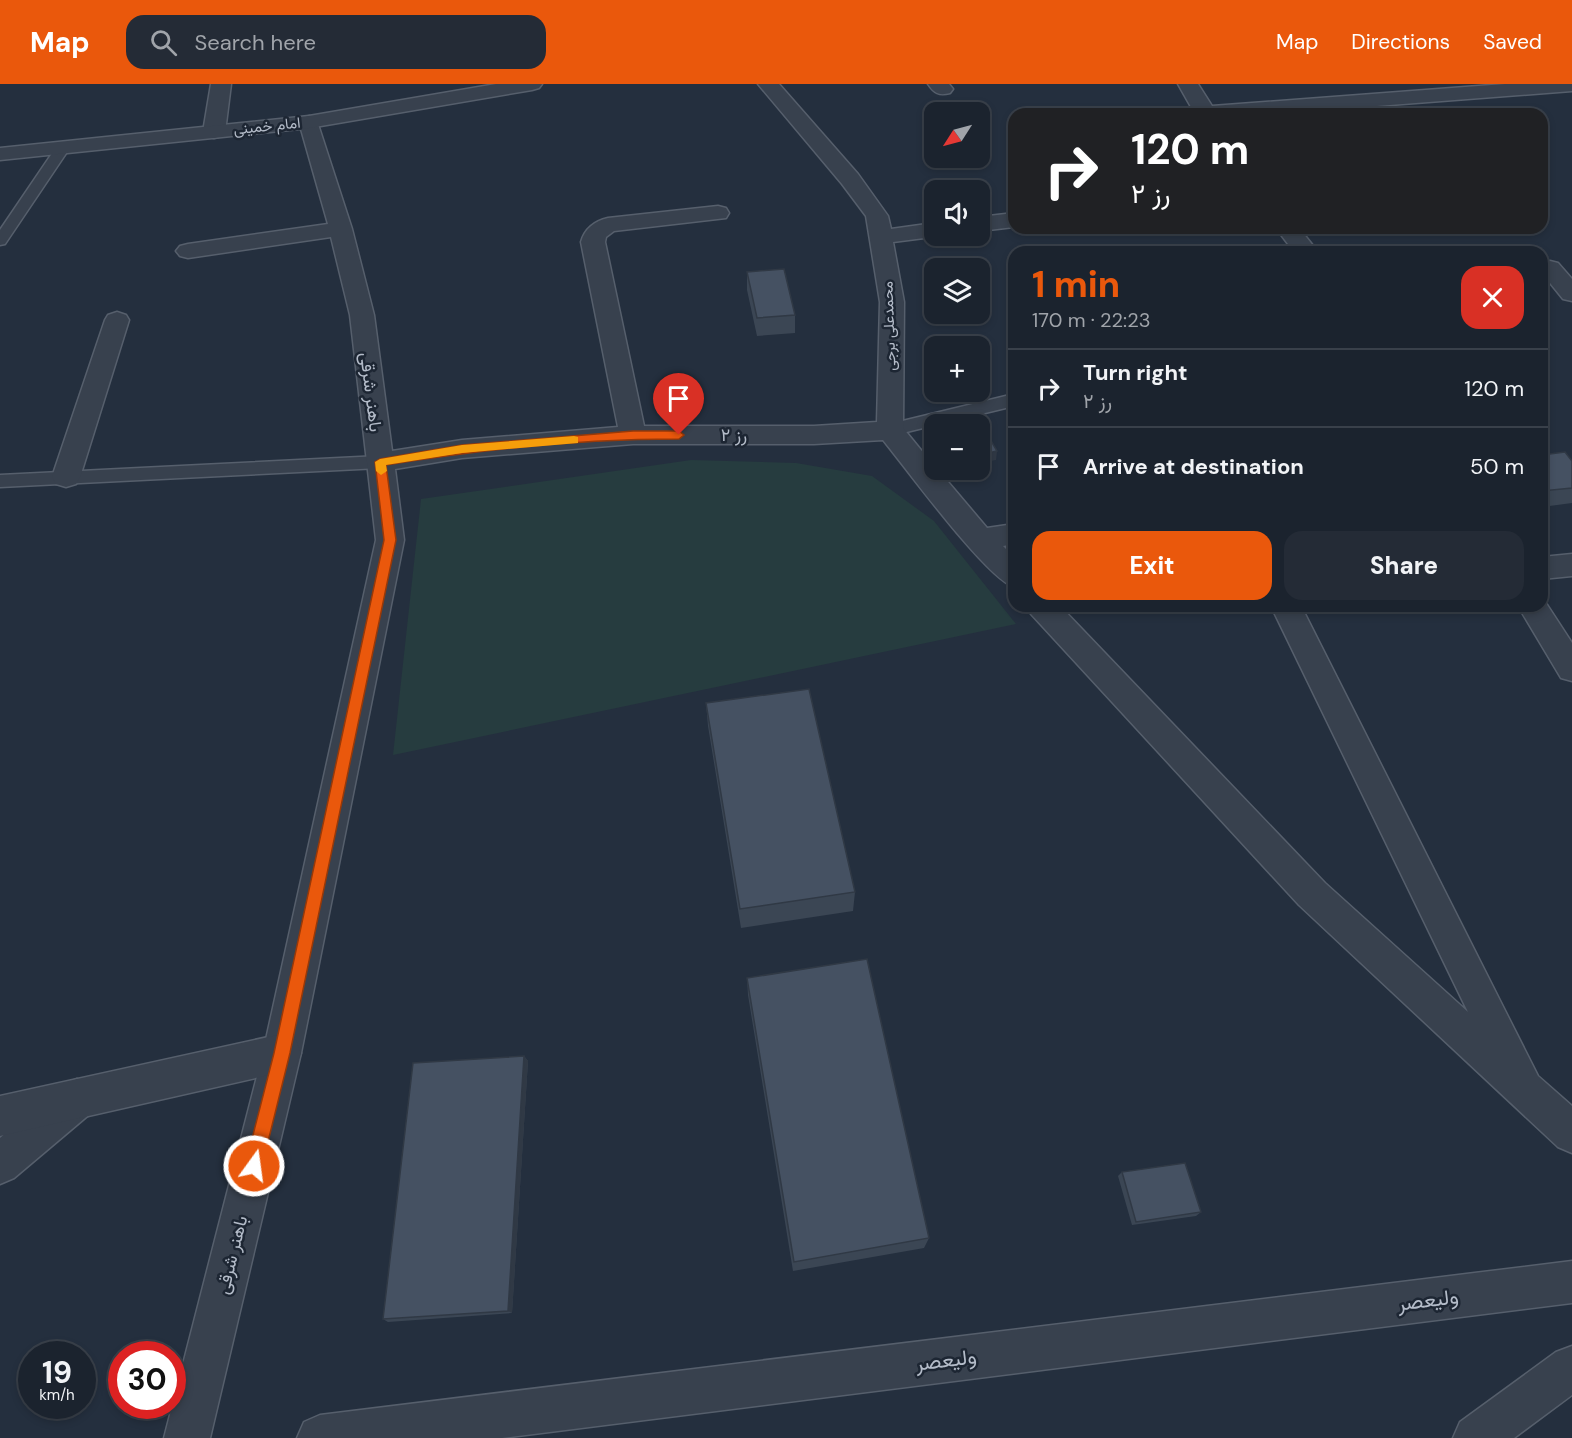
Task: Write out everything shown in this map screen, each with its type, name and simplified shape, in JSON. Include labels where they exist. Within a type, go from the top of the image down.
[{"type":"street","points":[[214,132],[221,84]]},
{"type":"street","name":"محمدعلی برجی","points":[[768,84],[850,178],[877,216],[891,302],[890,430]]},
{"type":"street","points":[[1188,84],[1203,108]]},
{"type":"street","name":"امام خمینی","points":[[0,154],[309,122],[520,85]]},
{"type":"street","points":[[1271,108],[1572,85]]},
{"type":"street","name":"باهنر شرقی","points":[[187,1438],[282,1053],[390,540],[362,315],[341,229],[309,122]]},
{"type":"street","points":[[633,435],[593,242],[596,234],[608,225],[718,213]]},
{"type":"street","points":[[990,223],[1008,221]]},
{"type":"street","points":[[188,251],[341,229]]},
{"type":"street","points":[[881,237],[924,231]]},
{"type":"street","points":[[1292,234],[1301,246]]},
{"type":"street","points":[[1555,268],[1572,294]]},
{"type":"street","points":[[66,477],[117,320]]},
{"type":"street","points":[[890,430],[980,540],[1008,570]]},
{"type":"street","name":"رز ۲","points":[[380,462],[462,449],[633,435],[814,435],[890,430]]},
{"type":"street","points":[[980,540],[1008,535]]},
{"type":"street","points":[[1548,567],[1572,565]]},
{"type":"street","points":[[1048,612],[1312,894],[1572,1133]]},
{"type":"street","points":[[1290,612],[1528,1093]]},
{"type":"street","points":[[1537,612],[1572,669]]},
{"type":"street","points":[[0,1116],[282,1053]]},
{"type":"street","points":[[0,1164],[77,1099]]},
{"type":"street","name":"ولیعصر","points":[[320,1438],[1572,1282]]},
{"type":"street","points":[[1476,1438],[1572,1368]]},
{"type":"lane","points":[[0,241],[62,148]]},
{"type":"lane","name":"رز ۲","points":[[890,430],[1008,401]]},
{"type":"lane","points":[[0,481],[380,462]]},
{"type":"green space","points":[[691,460],[796,463],[872,476],[934,521],[1016,624],[393,755],[421,499]]},
{"type":"building","points":[[784,269],[795,315],[757,318],[747,272]]},
{"type":"building","points":[[990,439],[997,451],[990,453]]},
{"type":"building","points":[[1565,452],[1572,461],[1572,488],[1548,490],[1548,454]]},
{"type":"building","points":[[809,689],[855,892],[740,909],[706,703]]},
{"type":"building","points":[[867,959],[929,1238],[794,1262],[747,978]]},
{"type":"building","points":[[524,1056],[508,1311],[383,1319],[413,1063]]},
{"type":"building","points":[[1185,1163],[1201,1212],[1136,1222],[1122,1172]]},
{"type":"slow traffic","points":[[381,471],[380,462],[462,449],[574,440]]},
{"type":"route","points":[[254,1166],[282,1053],[390,540],[380,462],[462,449],[633,435],[679,435]]}]
